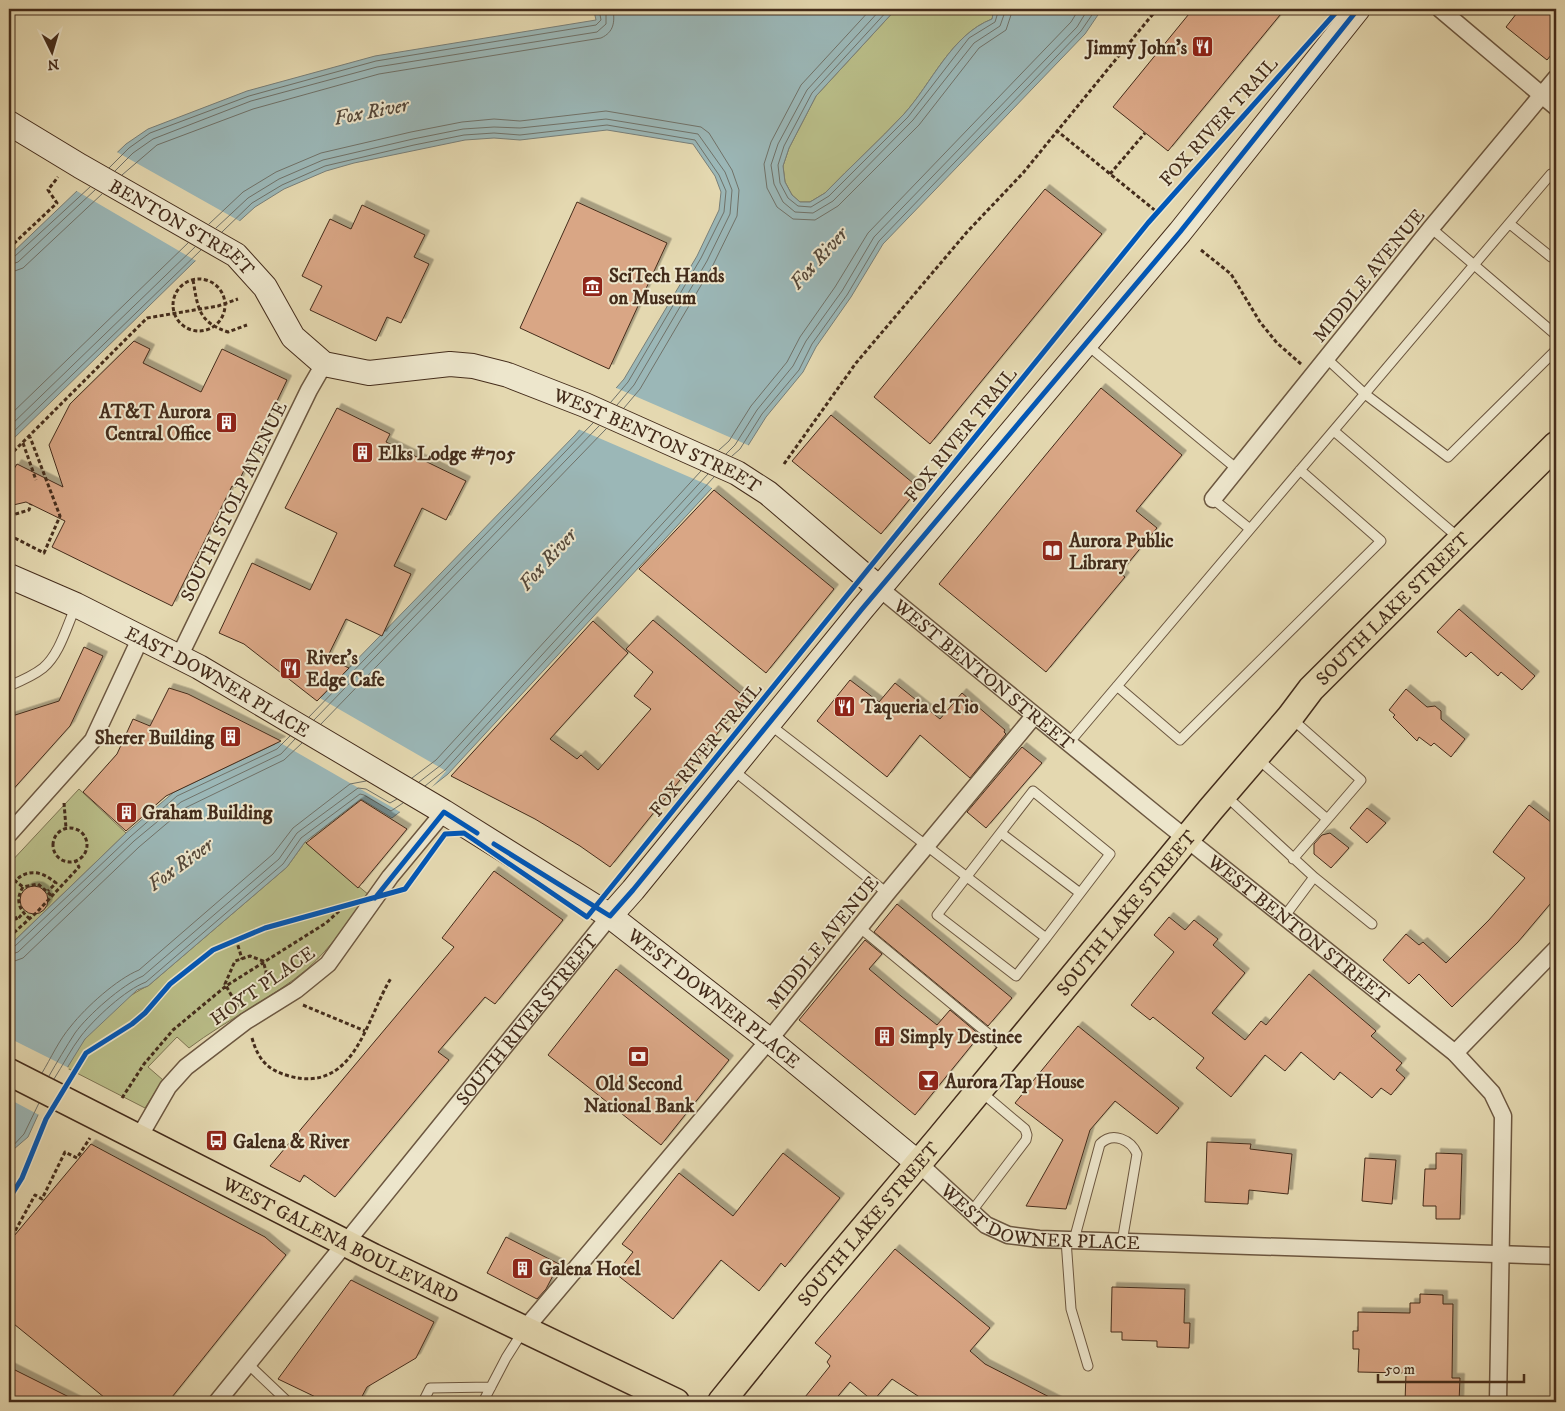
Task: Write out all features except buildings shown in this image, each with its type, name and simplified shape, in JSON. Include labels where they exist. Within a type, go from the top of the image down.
[{"type":"main road","name":"SOUTH LAKE STREET","points":[[721,1402],[814,1287],[1290,717],[1311,689],[1556,445]]},
{"type":"main road","name":"WEST GALENA BOULEVARD","points":[[9,1072],[97,1130],[138,1139],[346,1243],[676,1402]]},
{"type":"street","name":"SOUTH RIVER STREET","points":[[217,1402],[346,1243],[363,1219],[405,1171],[730,768],[879,588],[1180,232],[1358,9]]},
{"type":"street","points":[[1440,9],[1556,107]]},
{"type":"street","name":"MIDDLE AVENUE","points":[[1213,499],[1431,228],[1556,78]]},
{"type":"street","name":"BENTON STREET","points":[[9,123],[236,255],[265,287],[293,337],[324,364]]},
{"type":"street","name":"WEST BENTON STREET","points":[[324,364],[369,374],[450,364],[473,366],[508,375],[585,405],[737,473],[768,492],[879,588],[1068,744],[1455,1053],[1492,1093],[1503,1116],[1498,1402]]},
{"type":"street","name":"SOUTH STOLP AVENUE","points":[[180,657],[304,398],[324,364]]},
{"type":"street","name":"EAST DOWNER PLACE","points":[[9,576],[76,605],[180,657],[419,799]]},
{"type":"street","points":[[9,834],[93,740],[141,637]]},
{"type":"street","name":"MIDDLE AVENUE","points":[[524,1330],[769,1040],[887,893],[1034,716]]},
{"type":"street","name":"WEST DOWNER PLACE","points":[[419,799],[444,812],[610,916],[769,1040],[918,1163],[943,1188],[986,1224],[1008,1235],[1122,1242],[1556,1256]]},
{"type":"street","name":"HOYT PLACE","points":[[138,1139],[168,1087],[186,1067],[246,1021],[285,998],[328,964],[390,877],[444,812]]},
{"type":"street","points":[[1455,1053],[1556,949]]},
{"type":"lane","points":[[1068,744],[1551,174],[1556,179]]},
{"type":"lane","points":[[1510,224],[1551,257]]},
{"type":"lane","points":[[1431,228],[1556,335]]},
{"type":"lane","points":[[1085,344],[1237,469]]},
{"type":"lane","points":[[1326,358],[1365,394],[1448,457],[1556,350]]},
{"type":"lane","points":[[1334,431],[1462,540]]},
{"type":"lane","points":[[1117,686],[1180,740],[1381,541],[1300,470]]},
{"type":"lane","points":[[1213,499],[1250,529]]},
{"type":"lane","points":[[9,686],[29,678],[44,667],[54,653],[76,605]]},
{"type":"lane","points":[[1290,717],[1361,780],[1293,859]]},
{"type":"lane","points":[[768,723],[1046,938]]},
{"type":"lane","points":[[1256,758],[1328,819]]},
{"type":"lane","points":[[730,768],[887,893]]},
{"type":"lane","points":[[1033,791],[1110,854],[1016,976],[937,915],[1001,833],[1033,791]]},
{"type":"lane","points":[[1224,794],[1293,859],[1372,924]]},
{"type":"lane","points":[[1001,833],[1080,893]]},
{"type":"lane","points":[[1284,917],[1314,877]]},
{"type":"lane","points":[[860,927],[1010,1052]]},
{"type":"lane","points":[[972,1211],[1028,1135],[1024,1129],[978,1090]]},
{"type":"lane","points":[[1088,1366],[1071,1309],[1070,1240],[1100,1144],[1111,1136],[1116,1136],[1134,1147],[1137,1154],[1122,1242]]},
{"type":"lane","points":[[483,1402],[524,1330]]},
{"type":"lane","points":[[248,1364],[288,1402]]},
{"type":"lane","points":[[423,1402],[430,1388],[491,1386]]},
{"type":"path","points":[[784,464],[856,363],[967,232],[1023,173],[1056,130],[1157,9]]},
{"type":"path","points":[[1056,130],[1157,212]]},
{"type":"path","points":[[1110,174],[1145,133]]},
{"type":"path","points":[[9,248],[57,203],[48,190],[58,177]]},
{"type":"path","points":[[1201,250],[1231,274],[1260,322],[1277,343],[1313,374]]},
{"type":"path","points":[[193,280],[198,310],[212,327],[228,332],[247,325]]},
{"type":"path","points":[[193,280],[208,281],[214,285],[223,296],[224,304],[222,317],[206,330],[190,330],[178,321],[174,314],[174,297],[178,289],[193,280]]},
{"type":"path","points":[[9,456],[147,318],[198,310],[224,304],[238,298]]},
{"type":"path","points":[[9,535],[44,553],[60,516],[30,437]]},
{"type":"path","points":[[23,443],[36,480]]},
{"type":"path","points":[[9,516],[29,510],[31,504]]},
{"type":"path","points":[[64,803],[66,828]]},
{"type":"path","points":[[66,828],[77,830],[85,838],[84,854],[75,860],[64,861],[53,849],[54,838],[61,830],[66,828]]},
{"type":"path","points":[[9,937],[30,919],[79,867],[75,860]]},
{"type":"path","points":[[9,888],[21,875],[35,872],[45,874],[56,884],[48,891]]},
{"type":"path","points":[[9,876],[23,887]]},
{"type":"path","points":[[30,919],[23,913],[18,903],[19,894],[23,887],[38,884],[52,896]]},
{"type":"path","points":[[329,909],[349,902],[375,898]]},
{"type":"path","points":[[122,1098],[159,1044],[226,986],[326,923],[349,902]]},
{"type":"path","points":[[9,905],[17,920],[23,913]]},
{"type":"path","points":[[228,943],[243,936]]},
{"type":"path","points":[[236,939],[242,959]]},
{"type":"path","points":[[246,1021],[266,988],[266,971],[263,962],[250,956],[235,961],[230,969],[226,986],[246,1021],[256,1053],[265,1065],[273,1071],[295,1077],[310,1078],[338,1069],[356,1051],[379,997],[391,978]]},
{"type":"path","points":[[285,998],[365,1031]]},
{"type":"path","points":[[9,1242],[35,1195],[42,1198],[65,1152],[77,1158],[97,1130]]},
{"type":"green space","points":[[896,9],[995,10],[992,19],[978,26],[954,48],[914,102],[885,134],[825,193],[810,202],[800,202],[792,195],[785,182],[783,166],[789,148],[816,96]]},
{"type":"green space","points":[[79,789],[126,833],[9,946],[9,864]]},
{"type":"green space","points":[[305,842],[369,895],[316,961],[294,980],[189,1048],[177,1037],[148,1067],[163,1080],[145,1108],[67,1068],[85,1038],[106,1016],[123,1001],[148,986],[287,867]]},
{"type":"water","name":"Fox River","points":[[605,9],[896,9],[816,96],[789,148],[783,166],[785,182],[792,195],[800,202],[810,202],[825,193],[904,114],[943,61],[965,36],[978,26],[992,19],[994,9],[1102,9],[1085,34],[883,244],[851,297],[816,347],[803,372],[766,417],[744,452],[723,472],[712,488],[448,774],[392,818],[361,799],[305,842],[287,867],[148,986],[137,990],[85,1039],[38,1115],[28,1137],[14,1149],[9,1165],[9,946],[126,833],[174,792],[275,744],[575,435],[624,379],[697,256],[719,210],[721,192],[715,176],[693,144],[607,130],[520,140],[494,138],[465,140],[354,163],[326,171],[284,189],[255,207],[194,262],[9,443],[9,256],[126,144],[148,129],[247,91],[375,56],[596,20],[594,11]]},
{"type":"pier","points":[[115,151],[243,223],[198,262],[75,190]]},
{"type":"pier","points":[[614,387],[750,446],[746,454],[724,474],[714,490],[708,485],[578,429]]},
{"type":"pier","points":[[318,697],[446,771],[427,793],[402,813],[277,741]]},
{"type":"pier","points":[[9,1038],[69,1068],[41,1116],[9,1099]]},
{"type":"cycle path","name":"FOX RIVER TRAIL","points":[[9,1199],[22,1178],[46,1119],[86,1053],[132,1024],[145,1013],[170,984],[213,950],[265,928],[405,889],[445,834],[464,833],[587,917],[1148,223],[1339,9]]},
{"type":"cycle path","points":[[494,844],[610,916],[862,609],[1180,232],[1358,9]]},
{"type":"cycle path","points":[[375,898],[444,812],[477,833]]},
{"type":"place","name":"Jimmy John's","points":[[1203,47]]},
{"type":"place","name":"SciTech Hands on Museum","points":[[593,286]]},
{"type":"place","name":"AT&T Aurora Central Office","points":[[227,422]]},
{"type":"place","name":"Elks Lodge #705","points":[[362,453]]},
{"type":"place","name":"Aurora Public Library","points":[[1053,551]]},
{"type":"place","name":"River's Edge Cafe","points":[[290,668]]},
{"type":"place","name":"Taqueria el Tio","points":[[845,706]]},
{"type":"place","name":"Sherer Building","points":[[230,737]]},
{"type":"place","name":"Graham Building","points":[[126,812]]},
{"type":"place","name":"Simply Destinee","points":[[884,1036]]},
{"type":"place","name":"Old Second National Bank","points":[[639,1057]]},
{"type":"place","name":"Aurora Tap House","points":[[929,1081]]},
{"type":"place","name":"Galena & River","points":[[217,1141]]},
{"type":"place","name":"Galena Hotel","points":[[523,1268]]}]
